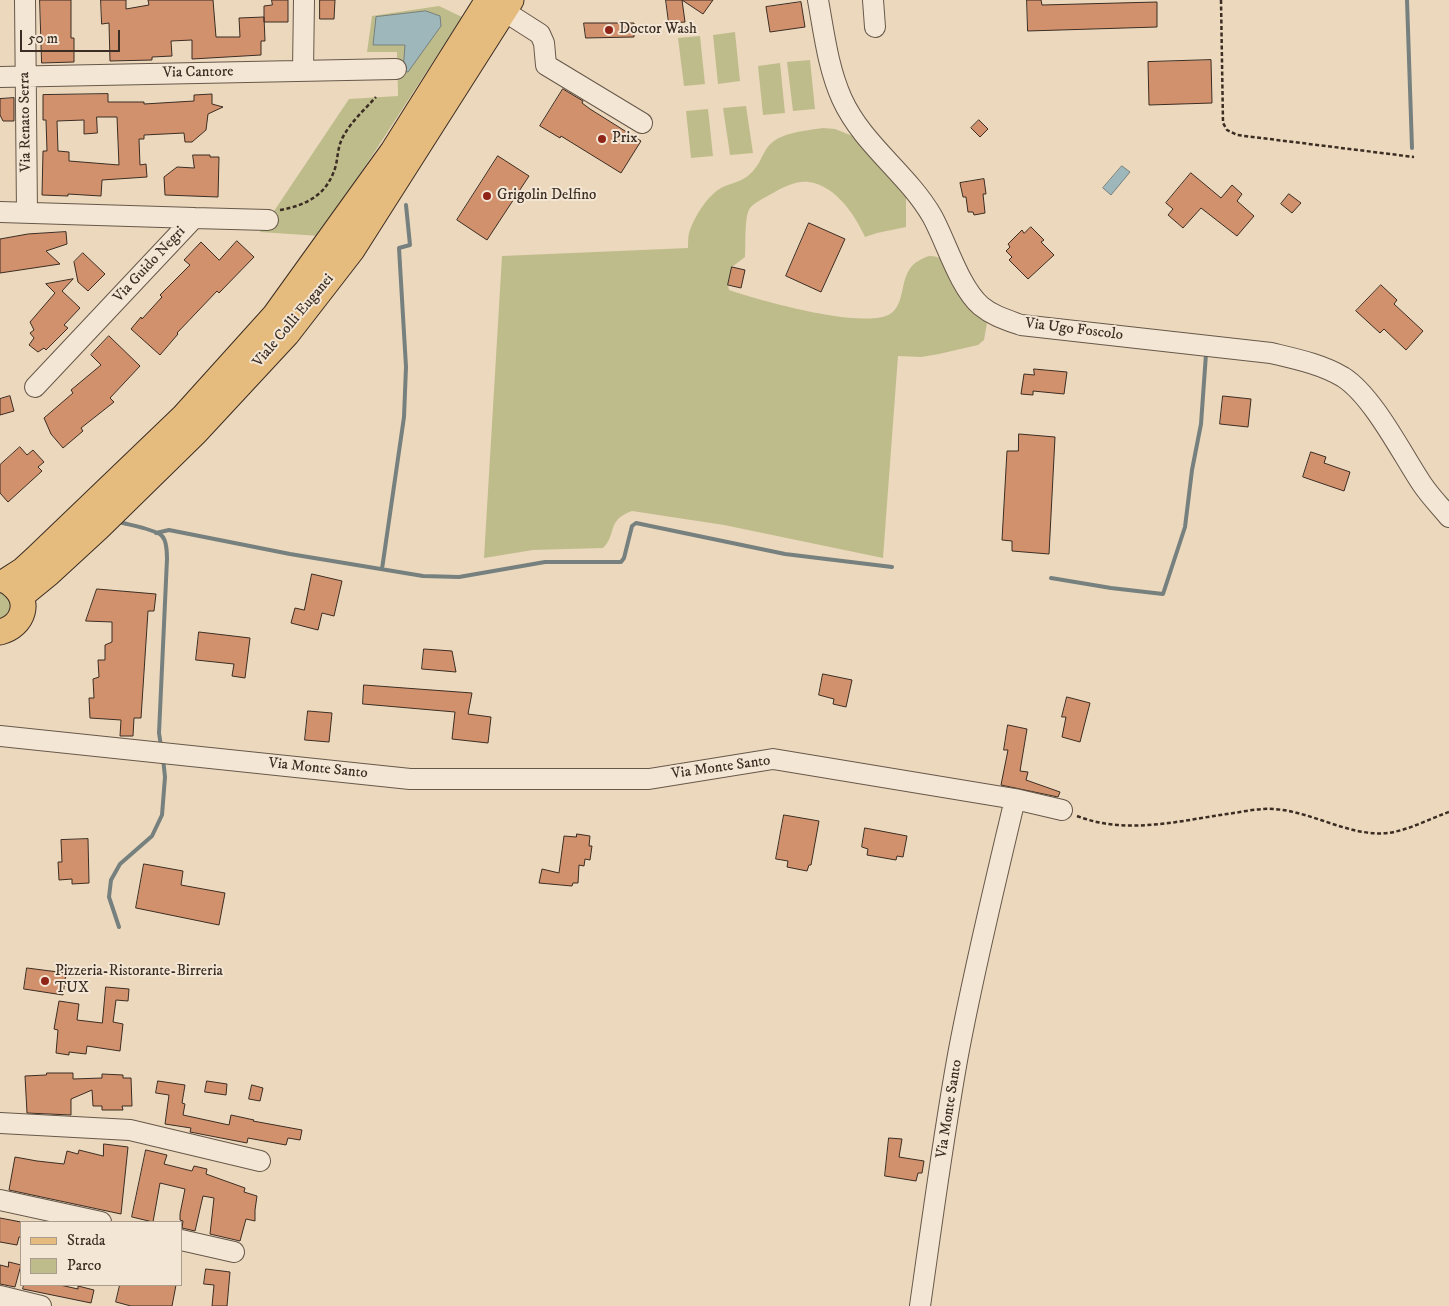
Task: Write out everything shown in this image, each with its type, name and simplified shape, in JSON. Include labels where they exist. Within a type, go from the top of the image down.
[{"type":"main road","name":"Viale Colli Euganei","points":[[9,586],[23,570],[183,417],[275,315],[501,4]]},
{"type":"main road","points":[[0,633],[8,630],[20,619],[22,612],[9,586]]},
{"type":"street","name":"Via Renato Serra","points":[[25,0],[27,213]]},
{"type":"street","points":[[303,71],[304,0]]},
{"type":"street","name":"Via Ugo Foscolo","points":[[818,0],[832,73],[851,117],[864,135],[916,192],[932,216],[961,277],[980,305],[998,318],[1022,325],[1271,353],[1306,361],[1323,368],[1344,378],[1378,414],[1424,486],[1449,517]]},
{"type":"street","points":[[873,0],[875,27]]},
{"type":"street","points":[[501,4],[540,34],[544,43],[546,65],[642,123]]},
{"type":"street","name":"Via Cantore","points":[[0,77],[396,69]]},
{"type":"street","name":"Via Guido Negri","points":[[0,212],[194,218]]},
{"type":"street","points":[[194,218],[273,216]]},
{"type":"street","name":"Via Guido Negri","points":[[35,387],[194,218]]},
{"type":"street","name":"Via Monte Santo","points":[[0,736],[410,779],[649,779],[773,759],[1015,799],[985,923],[958,1055],[934,1203],[920,1306]]},
{"type":"street","points":[[1015,799],[1062,810]]},
{"type":"street","points":[[0,1124],[130,1130],[260,1161]]},
{"type":"street","points":[[0,1200],[96,1221]]},
{"type":"street","points":[[182,1240],[234,1252]]},
{"type":"street","points":[[0,1296],[41,1306]]},
{"type":"path","points":[[1221,0],[1222,123],[1227,130],[1237,135],[1414,157]]},
{"type":"path","points":[[273,216],[311,201],[322,191],[332,178],[338,149],[344,135],[376,96]]},
{"type":"path","points":[[1062,810],[1087,820],[1133,826],[1168,824],[1251,810],[1286,810],[1371,833],[1399,831],[1449,812]]},
{"type":"green space","points":[[439,6],[462,17],[320,236],[260,232],[349,99],[398,96],[397,52],[367,52],[372,16]]},
{"type":"green space","points":[[735,32],[740,81],[718,84],[713,35]]},
{"type":"green space","points":[[700,36],[705,84],[684,86],[678,38]]},
{"type":"green space","points":[[810,60],[815,109],[793,111],[787,62]]},
{"type":"green space","points":[[780,63],[785,113],[763,115],[758,66]]},
{"type":"green space","points":[[746,106],[753,153],[730,155],[723,108]]},
{"type":"green space","points":[[708,109],[713,156],[691,158],[686,111]]},
{"type":"green space","points":[[823,128],[835,129],[860,139],[906,188],[906,227],[865,237],[850,211],[828,189],[809,182],[800,182],[781,188],[750,208],[746,224],[745,257],[732,267],[728,285],[729,290],[811,312],[835,316],[877,318],[890,314],[896,309],[905,279],[913,265],[926,257],[932,256],[941,258],[988,317],[984,340],[978,345],[921,357],[898,356],[883,558],[724,525],[632,511],[618,519],[610,538],[603,548],[533,550],[484,558],[502,256],[688,248],[691,227],[698,213],[717,190],[741,180],[753,171],[767,148],[778,139],[792,133]]},
{"type":"green space","points":[[0,586],[17,603],[0,625]]},
{"type":"water","points":[[426,11],[440,16],[441,26],[408,72],[403,71],[405,45],[373,45],[376,17]]},
{"type":"water","points":[[1122,166],[1130,172],[1111,195],[1103,188]]},
{"type":"building","points":[[40,0],[71,0],[71,38],[74,38],[74,62],[42,63]]},
{"type":"building","points":[[101,0],[126,0],[126,9],[149,5],[148,0],[213,0],[216,37],[240,37],[239,18],[264,17],[265,41],[261,41],[261,55],[192,59],[192,40],[171,41],[172,56],[152,57],[152,60],[110,61],[109,23],[102,24]]},
{"type":"building","points":[[272,0],[288,0],[288,22],[264,22],[264,6],[272,5]]},
{"type":"building","points":[[320,0],[335,0],[334,19],[320,19]]},
{"type":"building","points":[[666,0],[682,0],[685,22],[669,23]]},
{"type":"building","points":[[682,0],[713,0],[703,14]]},
{"type":"building","points":[[1027,0],[1041,0],[1042,5],[1157,2],[1157,27],[1028,31]]},
{"type":"building","points":[[801,2],[805,27],[770,32],[766,7]]},
{"type":"building","name":"Doctor Wash","points":[[584,23],[634,23],[634,37],[586,38]]},
{"type":"building","points":[[1211,60],[1212,103],[1149,105],[1148,62]]},
{"type":"building","points":[[563,89],[583,101],[582,103],[590,109],[641,141],[621,173],[561,136],[560,138],[540,126]]},
{"type":"building","points":[[108,94],[108,102],[144,102],[144,104],[194,101],[194,95],[212,94],[212,104],[223,107],[208,114],[206,130],[192,142],[185,142],[184,133],[144,135],[144,139],[139,139],[140,165],[146,164],[147,177],[102,180],[101,196],[42,195],[43,151],[47,151],[46,120],[43,120],[43,95]],"holes":[[[97,117],[117,117],[119,165],[69,161],[69,152],[58,151],[57,121],[84,120],[84,134],[97,133]]]},
{"type":"building","points":[[14,98],[14,121],[3,121],[0,115],[0,99]]},
{"type":"building","points":[[979,120],[988,129],[980,137],[971,128]]},
{"type":"building","points":[[193,155],[219,157],[218,197],[165,195],[164,177],[177,167],[194,168]]},
{"type":"building","points":[[498,156],[529,176],[487,240],[457,220]]},
{"type":"building","points":[[1191,173],[1221,198],[1232,185],[1242,194],[1237,201],[1254,216],[1237,236],[1201,208],[1183,228],[1168,215],[1173,209],[1166,203]]},
{"type":"building","points":[[984,179],[986,194],[983,194],[985,213],[974,215],[973,212],[968,212],[966,197],[963,197],[960,183]]},
{"type":"building","points":[[1289,194],[1301,203],[1292,213],[1281,204]]},
{"type":"building","points":[[809,223],[845,239],[821,292],[786,276]]},
{"type":"building","points":[[1031,227],[1044,240],[1041,242],[1054,255],[1028,279],[1009,260],[1012,257],[1006,251],[1010,247],[1008,244],[1022,230],[1024,233]]},
{"type":"building","points":[[66,232],[67,244],[46,251],[60,264],[0,273],[0,239],[28,234]]},
{"type":"building","points":[[237,241],[254,257],[219,293],[217,291],[177,333],[160,355],[131,329],[162,297],[160,295],[190,265],[184,260],[201,242],[219,260]]},
{"type":"building","points":[[83,253],[105,274],[88,291],[78,282],[74,262]]},
{"type":"building","points":[[732,267],[745,270],[741,288],[728,285]]},
{"type":"building","points":[[73,279],[62,291],[80,308],[64,325],[68,328],[46,350],[44,348],[38,352],[29,345],[34,338],[30,333],[34,330],[30,322],[55,293],[46,284]]},
{"type":"building","points":[[1381,285],[1397,300],[1394,304],[1423,331],[1406,350],[1384,329],[1380,333],[1356,311]]},
{"type":"building","points":[[109,336],[140,366],[110,398],[114,402],[81,428],[83,431],[63,448],[51,434],[44,418],[73,393],[71,390],[101,365],[91,355]]},
{"type":"building","points":[[1034,369],[1067,372],[1064,394],[1033,391],[1033,395],[1021,394],[1024,374],[1034,375]]},
{"type":"building","points":[[10,396],[14,411],[0,415],[0,399]]},
{"type":"building","points":[[1223,396],[1251,399],[1248,427],[1220,424]]},
{"type":"building","points":[[1019,434],[1055,437],[1049,554],[1012,551],[1012,541],[1002,540],[1007,451],[1018,451]]},
{"type":"building","points":[[20,447],[27,455],[33,450],[44,462],[38,467],[42,471],[8,502],[0,493],[0,465]]},
{"type":"building","points":[[1311,452],[1326,457],[1324,463],[1350,472],[1344,491],[1303,477]]},
{"type":"building","points":[[312,574],[342,581],[334,616],[322,613],[318,630],[291,623],[295,608],[304,610]]},
{"type":"building","points":[[97,589],[156,594],[154,611],[148,611],[141,718],[134,718],[133,736],[120,736],[121,720],[90,718],[89,698],[94,698],[93,679],[99,677],[98,660],[105,660],[105,645],[112,642],[112,622],[86,621]]},
{"type":"building","points":[[199,632],[250,638],[245,678],[232,676],[234,664],[196,660]]},
{"type":"building","points":[[424,649],[452,651],[456,672],[422,669]]},
{"type":"building","points":[[823,674],[852,680],[846,707],[833,704],[834,699],[819,695]]},
{"type":"building","points":[[364,685],[472,693],[468,714],[491,717],[488,743],[452,739],[455,712],[363,704]]},
{"type":"building","points":[[1067,697],[1090,703],[1080,742],[1062,737],[1066,717],[1062,717]]},
{"type":"building","points":[[308,711],[332,713],[329,742],[305,740]]},
{"type":"building","points":[[1008,725],[1027,729],[1020,771],[1028,772],[1026,780],[1060,792],[1058,797],[1001,785],[1008,750],[1004,750]]},
{"type":"building","points":[[784,815],[819,821],[811,865],[809,865],[807,871],[787,867],[788,861],[776,859]]},
{"type":"building","points":[[865,828],[907,836],[903,857],[897,856],[896,860],[867,855],[868,849],[862,847]]},
{"type":"building","points":[[577,834],[590,836],[589,846],[592,846],[590,860],[585,859],[584,866],[579,865],[578,883],[573,883],[572,886],[539,883],[542,869],[559,873],[564,836],[576,837]]},
{"type":"building","points":[[88,839],[89,883],[72,884],[72,879],[59,880],[58,862],[62,862],[61,840]]},
{"type":"building","points":[[144,864],[183,871],[181,885],[225,893],[219,925],[136,908]]},
{"type":"building","name":"Pizzeria-Ristorante-Birreria TUX","points":[[27,968],[66,973],[63,995],[24,989]]},
{"type":"building","points":[[106,987],[129,989],[128,1001],[116,1000],[113,1022],[123,1024],[120,1051],[87,1046],[86,1054],[69,1052],[69,1055],[56,1053],[58,1030],[54,1029],[59,1001],[79,1004],[77,1020],[102,1023]]},
{"type":"building","points":[[47,1073],[73,1073],[73,1079],[102,1078],[102,1074],[123,1075],[123,1078],[131,1078],[132,1106],[122,1106],[123,1110],[102,1110],[102,1106],[93,1106],[92,1090],[71,1099],[71,1115],[27,1113],[25,1076],[46,1075]]},
{"type":"building","points":[[158,1081],[185,1085],[182,1103],[185,1104],[183,1115],[229,1125],[231,1115],[302,1130],[300,1140],[288,1138],[286,1145],[248,1138],[247,1143],[190,1132],[191,1128],[165,1124],[169,1095],[156,1093]]},
{"type":"building","points":[[207,1081],[227,1084],[226,1095],[205,1092]]},
{"type":"building","points":[[252,1085],[263,1088],[260,1101],[249,1099]]},
{"type":"building","points":[[889,1138],[902,1139],[899,1157],[924,1161],[922,1173],[918,1173],[916,1181],[885,1176]]},
{"type":"building","points":[[104,1144],[128,1147],[121,1214],[9,1190],[15,1157],[64,1164],[67,1151],[78,1154],[79,1150],[103,1156]]},
{"type":"building","points":[[146,1150],[167,1155],[164,1164],[192,1171],[194,1166],[207,1169],[206,1174],[245,1188],[244,1192],[257,1196],[255,1221],[246,1219],[240,1241],[210,1234],[214,1198],[203,1196],[195,1231],[182,1228],[183,1221],[180,1220],[180,1214],[185,1189],[160,1183],[153,1221],[132,1217]]},
{"type":"building","points":[[0,1218],[20,1222],[20,1237],[17,1245],[0,1242]]},
{"type":"building","points":[[9,1262],[20,1265],[15,1287],[0,1284],[0,1265],[8,1267]]},
{"type":"building","points":[[206,1269],[230,1272],[227,1306],[212,1306],[214,1285],[204,1284]]},
{"type":"building","points":[[24,1286],[64,1286],[78,1289],[78,1286],[94,1290],[91,1303],[23,1289]]},
{"type":"building","points":[[120,1286],[176,1286],[172,1306],[131,1306],[116,1302]]},
{"type":"waterway","points":[[1407,0],[1412,148]]},
{"type":"waterway","points":[[382,569],[404,417],[406,367],[399,248],[410,245],[406,205]]},
{"type":"waterway","points":[[1051,578],[1163,594],[1185,527],[1192,470],[1201,424],[1206,354]]},
{"type":"waterway","points":[[119,522],[148,529],[162,536],[165,541],[167,559],[159,733],[161,746]]},
{"type":"waterway","points":[[156,533],[169,530],[290,554],[423,576],[459,577],[545,562],[621,562],[624,558],[632,526],[636,523],[785,554],[892,567]]},
{"type":"waterway","points":[[119,927],[109,897],[111,880],[120,864],[152,836],[162,815],[165,777],[163,758]]},
{"type":"place","name":"Doctor Wash","points":[[609,30]]},
{"type":"place","name":"Prix","points":[[602,139]]},
{"type":"place","name":"Grigolin Delfino","points":[[487,196]]},
{"type":"place","name":"Pizzeria-Ristorante-Birreria TUX","points":[[45,981]]}]
